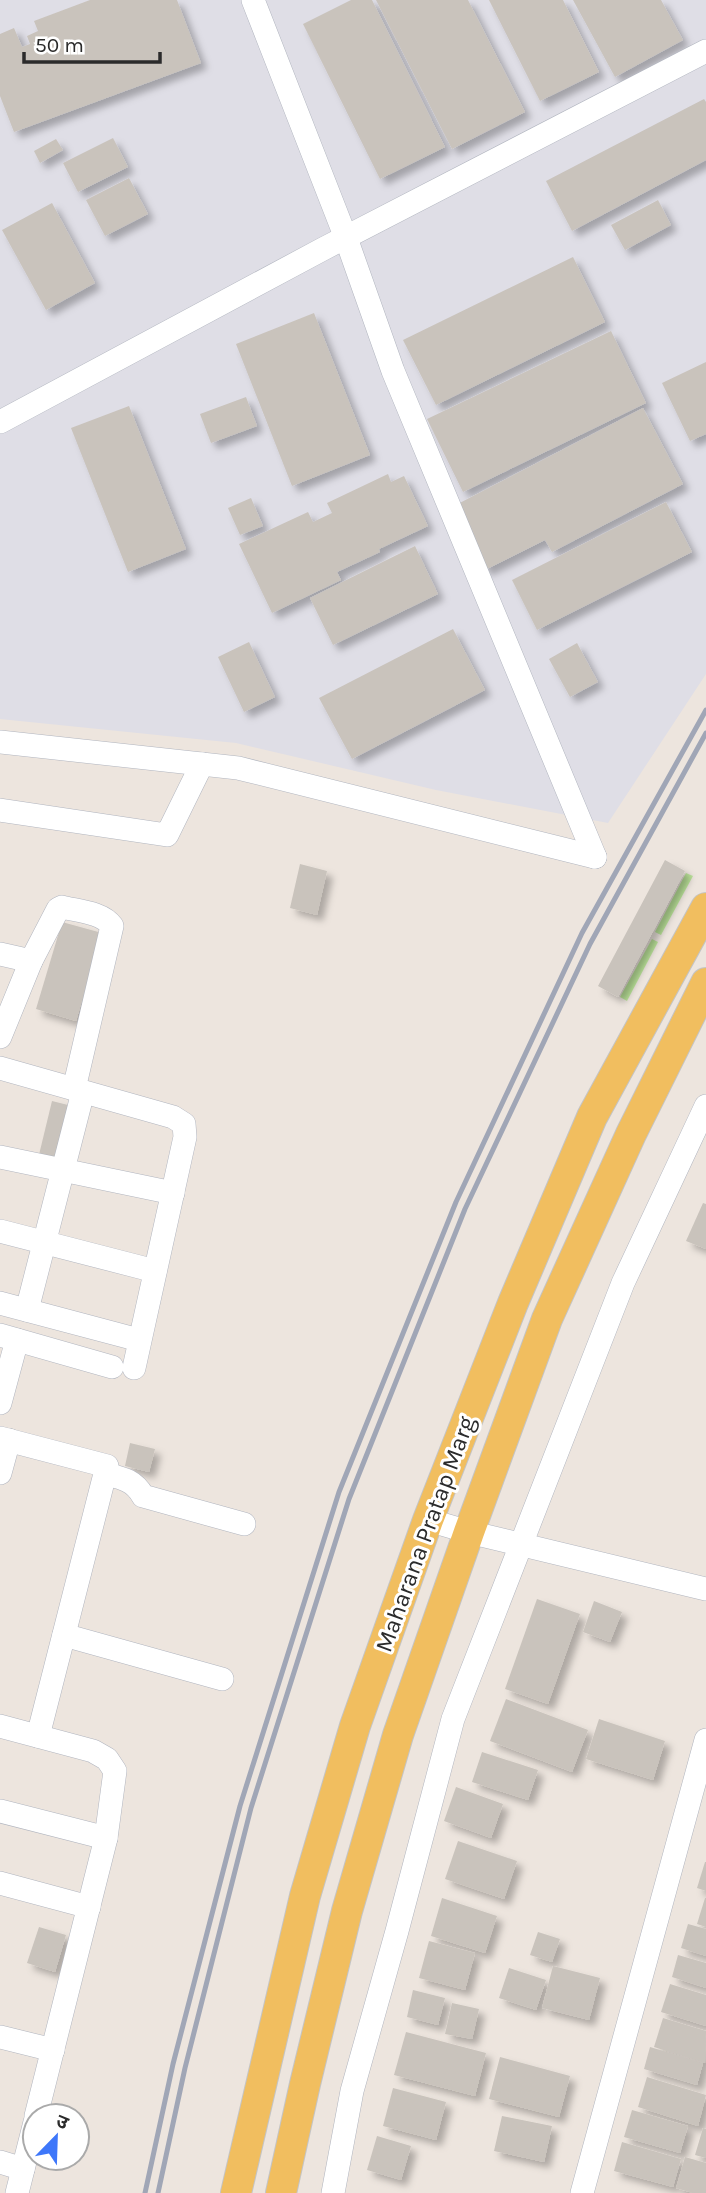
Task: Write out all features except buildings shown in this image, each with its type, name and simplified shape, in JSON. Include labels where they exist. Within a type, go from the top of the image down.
[{"type":"main road","name":"Maharana Pratap Marg","points":[[236,2193],[304,1896],[355,1726],[428,1520],[513,1303],[592,1117],[706,908]]},
{"type":"main road","name":"Maharana Pratap Marg","points":[[281,2193],[351,1898],[398,1735],[547,1319],[706,983]]},
{"type":"street","points":[[0,742],[238,768],[596,857],[393,371],[346,238],[253,0]]},
{"type":"street","points":[[0,422],[706,51]]},
{"type":"street","points":[[0,810],[167,835],[202,764]]},
{"type":"street","points":[[0,1037],[31,961],[58,909],[62,907],[108,920],[111,926],[63,1170],[27,1310]]},
{"type":"street","points":[[0,954],[31,961]]},
{"type":"street","points":[[0,1068],[180,1120],[184,1124],[185,1138],[139,1340],[123,1367],[9,1337],[0,1403]]},
{"type":"street","points":[[333,2193],[352,2091],[453,1718],[623,1283],[706,1106]]},
{"type":"street","points":[[0,1157],[173,1193]]},
{"type":"street","points":[[0,1231],[155,1271]]},
{"type":"street","points":[[0,1303],[139,1340]]},
{"type":"street","points":[[0,1474],[5,1439],[107,1466],[38,1736]]},
{"type":"street","points":[[105,1474],[127,1479],[138,1486],[144,1496],[244,1524]]},
{"type":"street","points":[[428,1520],[706,1589]]},
{"type":"street","points":[[64,1635],[222,1679]]},
{"type":"street","points":[[0,1726],[93,1751],[107,1759],[115,1771],[106,1838],[40,2102]]},
{"type":"street","points":[[582,2193],[698,1793],[706,1740]]},
{"type":"street","points":[[0,1811],[106,1838]]},
{"type":"street","points":[[0,1883],[89,1907]]},
{"type":"street","points":[[0,2037],[53,2050]]},
{"type":"street","points":[[0,2162],[21,2168]]},
{"type":"street","points":[[17,2193],[22,2172]]},
{"type":"shaded area","points":[[0,0],[706,0],[706,674],[608,823],[436,790],[236,743],[0,719]]},
{"type":"green space","points":[[686,873],[693,876],[661,935],[655,932]]},
{"type":"green space","points":[[652,939],[658,942],[627,1001],[620,997]]},
{"type":"railway","points":[[145,2193],[173,2064],[240,1806],[339,1492],[456,1202],[582,933],[706,710]]},
{"type":"railway","points":[[158,2193],[185,2068],[251,1808],[349,1499],[465,1209],[590,944],[706,733]]}]
